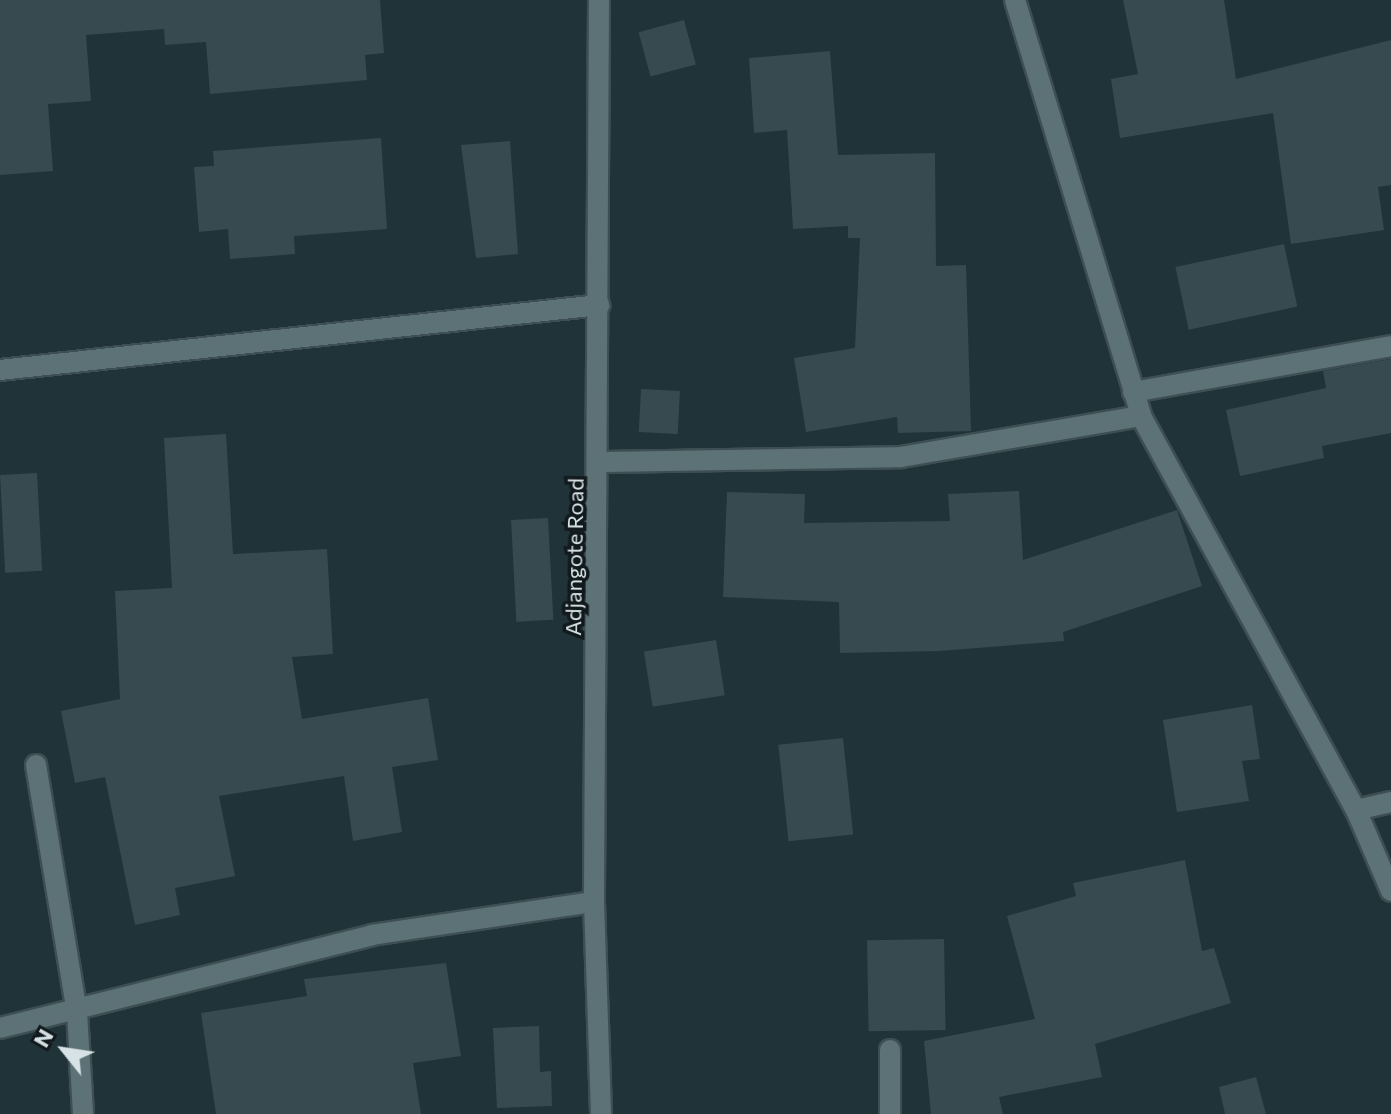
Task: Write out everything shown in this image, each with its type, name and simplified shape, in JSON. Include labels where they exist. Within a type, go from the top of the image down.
[{"type":"street","name":"Adjangote Road","points":[[599,0],[599,462],[594,902],[601,1114]]},
{"type":"street","points":[[1015,0],[1141,416],[1356,810],[1391,891]]},
{"type":"street","points":[[0,370],[599,305]]},
{"type":"street","points":[[1133,392],[1391,346]]},
{"type":"street","points":[[599,462],[901,457],[1141,416]]},
{"type":"street","points":[[36,765],[77,1012],[83,1114]]},
{"type":"street","points":[[1356,810],[1391,802]]},
{"type":"street","points":[[0,1028],[77,1012],[372,935],[594,902]]},
{"type":"street","points":[[890,1050],[890,1114]]},
{"type":"building","points":[[0,0],[380,0],[384,53],[365,55],[367,80],[210,94],[206,42],[165,45],[164,29],[86,35],[91,101],[48,104],[53,171],[0,175]]},
{"type":"building","points":[[1123,0],[1224,0],[1236,79],[1391,40],[1391,185],[1378,187],[1384,230],[1291,244],[1273,113],[1120,138],[1111,79],[1138,74]]},
{"type":"building","points":[[684,20],[696,64],[651,77],[639,32]]},
{"type":"building","points":[[830,51],[838,155],[935,153],[936,266],[966,265],[971,431],[898,433],[897,417],[806,432],[794,358],[855,348],[860,238],[848,238],[848,226],[793,229],[787,130],[754,133],[749,58]]},
{"type":"building","points":[[381,138],[387,229],[294,236],[295,254],[230,259],[228,229],[199,232],[194,167],[214,166],[213,151]]},
{"type":"building","points":[[510,141],[518,254],[476,258],[461,145]]},
{"type":"building","points":[[1284,244],[1297,307],[1189,330],[1175,267]]},
{"type":"building","points":[[1391,359],[1391,433],[1322,446],[1324,458],[1240,476],[1226,410],[1326,388],[1323,371]]},
{"type":"building","points":[[641,389],[680,391],[678,434],[639,432]]},
{"type":"building","points":[[226,434],[233,554],[327,549],[333,654],[292,657],[302,719],[428,698],[438,760],[392,767],[402,832],[353,841],[344,776],[219,796],[235,876],[175,888],[180,915],[135,925],[105,777],[75,783],[61,711],[120,699],[115,591],[172,588],[164,438]]},
{"type":"building","points":[[37,473],[42,571],[5,573],[0,475]]},
{"type":"building","points":[[1019,491],[1023,560],[1177,510],[1202,586],[1063,632],[1064,641],[939,651],[840,653],[839,602],[723,597],[727,492],[805,494],[804,523],[950,521],[948,494]]},
{"type":"building","points":[[548,518],[553,620],[516,622],[511,520]]},
{"type":"building","points":[[716,640],[725,695],[653,707],[644,651]]},
{"type":"building","points":[[1252,705],[1260,759],[1242,761],[1249,801],[1177,812],[1163,720]]},
{"type":"building","points":[[843,738],[853,834],[788,841],[778,745]]},
{"type":"building","points":[[1185,860],[1202,951],[1214,948],[1231,1003],[1095,1044],[1102,1077],[999,1097],[1003,1114],[931,1114],[924,1041],[1035,1019],[1007,916],[1076,896],[1073,883]]},
{"type":"building","points":[[944,939],[946,1030],[869,1031],[867,940]]},
{"type":"building","points":[[446,963],[461,1056],[413,1063],[421,1114],[216,1114],[201,1013],[307,996],[304,979]]},
{"type":"building","points":[[539,1026],[540,1072],[551,1071],[552,1106],[497,1108],[493,1028]]},
{"type":"building","points":[[1256,1077],[1266,1114],[1225,1114],[1219,1087]]}]
